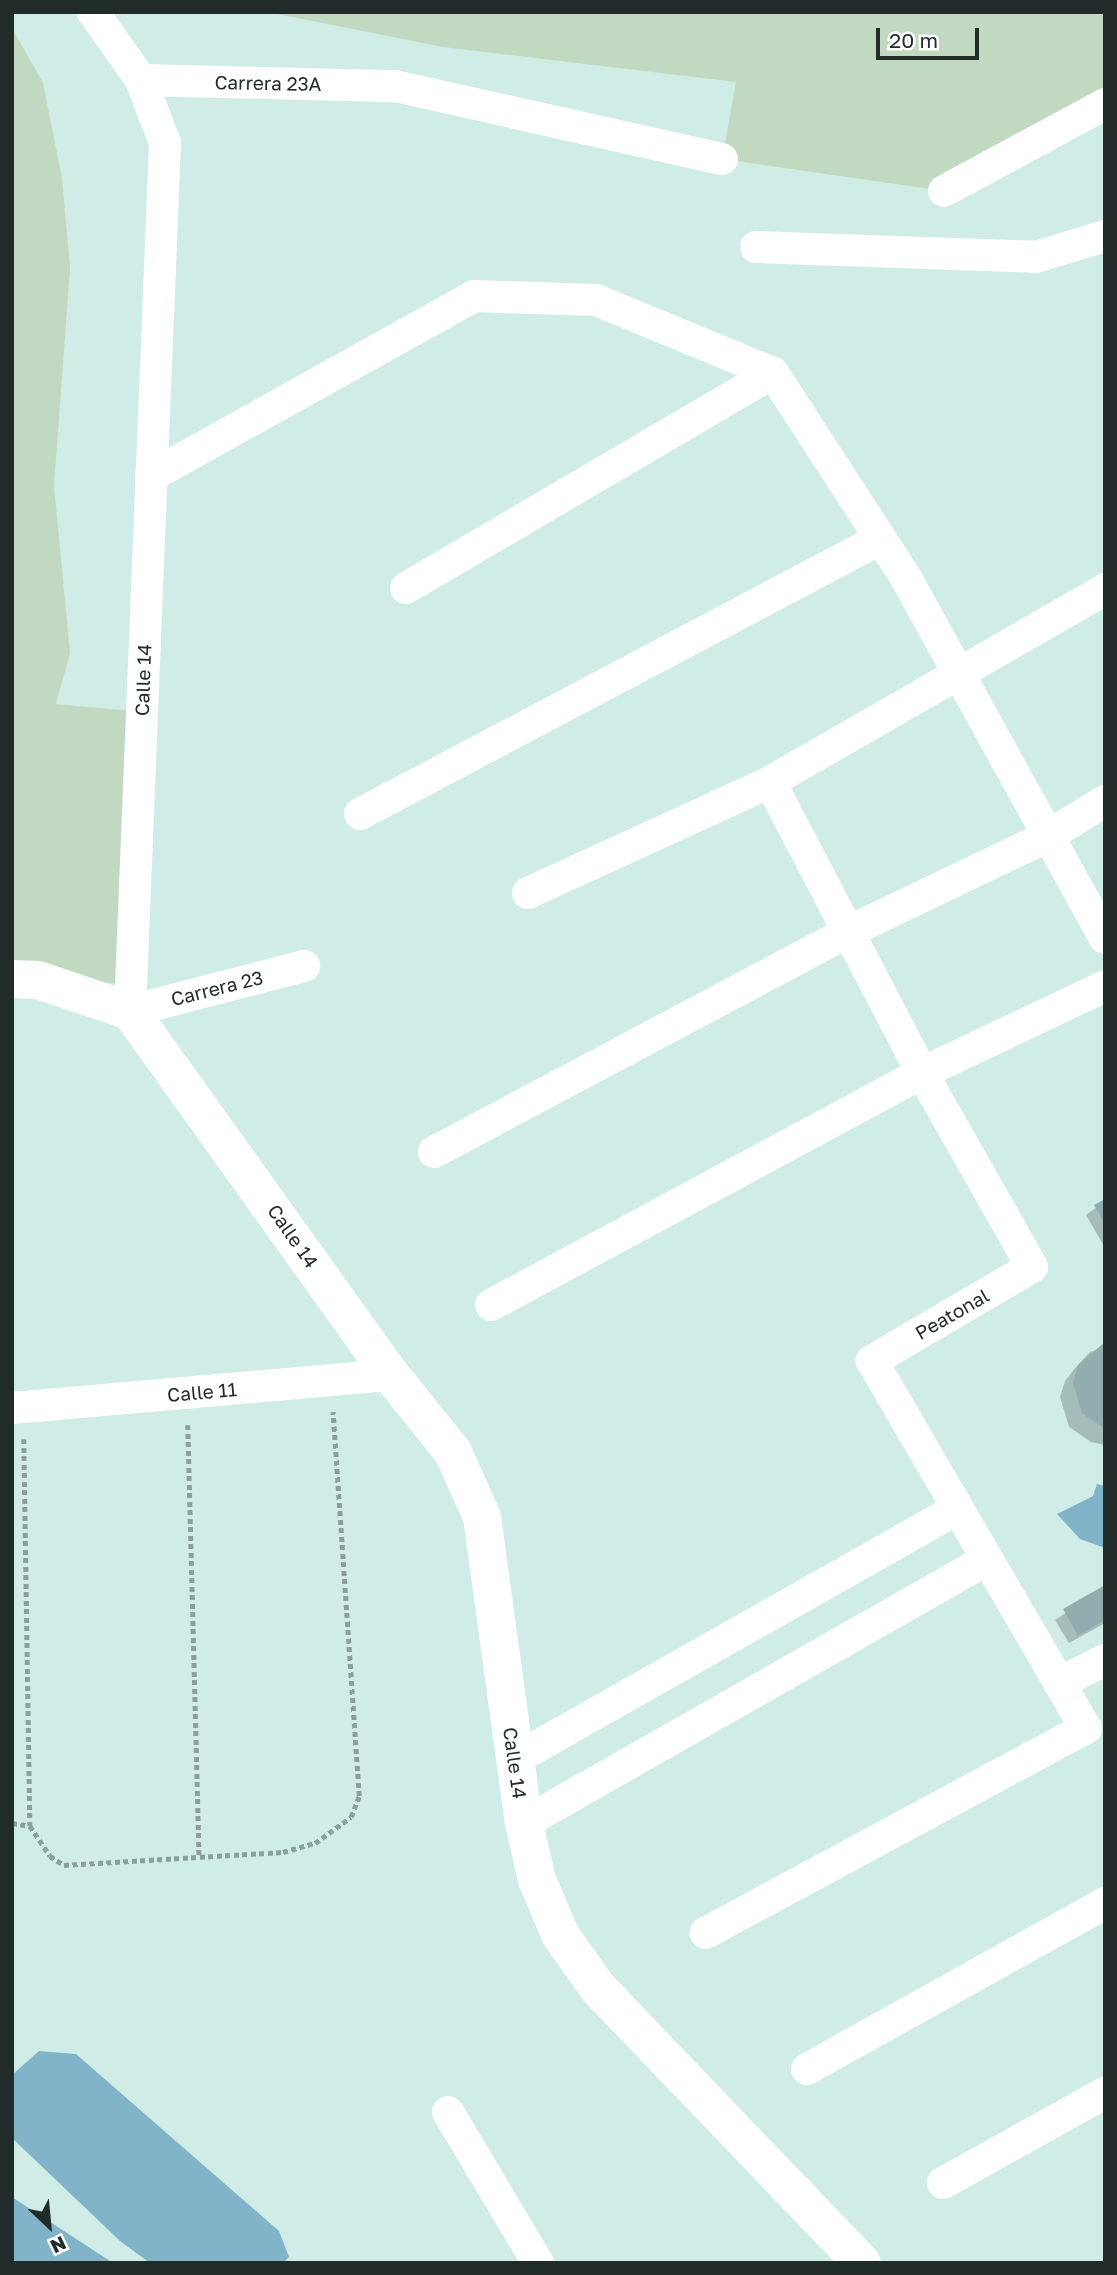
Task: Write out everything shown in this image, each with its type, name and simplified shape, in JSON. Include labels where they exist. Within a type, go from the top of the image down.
[{"type":"street","name":"Calle 14","points":[[93,12],[141,80],[165,143],[130,1010],[391,1375],[453,1452],[482,1517],[524,1823],[537,1880],[561,1936],[598,1988],[862,2263]]},
{"type":"street","name":"Carrera 23A","points":[[141,80],[395,86],[722,159]]},
{"type":"street","points":[[944,191],[1105,104]]},
{"type":"street","points":[[756,247],[1036,257],[1105,236]]},
{"type":"street","points":[[151,476],[474,296],[596,300],[773,373],[880,539],[1105,938]]},
{"type":"street","points":[[406,588],[773,373]]},
{"type":"street","points":[[360,814],[880,539]]},
{"type":"street","points":[[528,893],[770,782],[1105,589]]},
{"type":"street","points":[[770,782],[922,1073]]},
{"type":"street","points":[[434,1152],[848,932],[1048,836],[1105,802]]},
{"type":"street","name":"Carrera 23","points":[[130,1010],[304,966]]},
{"type":"street","points":[[12,979],[38,980],[130,1010]]},
{"type":"street","points":[[491,1305],[922,1073],[1105,986]]},
{"type":"street","name":"Peatonal","points":[[922,1073],[1032,1267],[872,1361],[957,1509]]},
{"type":"street","name":"Calle 11","points":[[18,1407],[391,1375]]},
{"type":"street","points":[[515,1759],[957,1509],[1086,1728],[706,1933]]},
{"type":"street","points":[[524,1823],[986,1560]]},
{"type":"street","points":[[1059,1684],[1105,1660]]},
{"type":"street","points":[[807,2069],[1105,1903]]},
{"type":"street","points":[[943,2183],[1105,2093]]},
{"type":"street","points":[[448,2112],[538,2263]]},
{"type":"path","points":[[18,1407],[30,1826],[50,1856],[64,1865],[283,1852],[315,1843],[351,1817],[359,1796],[331,1380]]},
{"type":"path","points":[[187,1393],[199,1857]]},
{"type":"path","points":[[12,1823],[30,1826]]},
{"type":"green space","points":[[267,12],[1105,12],[1105,106],[944,191],[722,159],[736,82],[443,47]]},
{"type":"green space","points":[[12,28],[43,83],[62,178],[70,268],[54,486],[70,653],[56,704],[142,712],[131,984],[12,978]]},
{"type":"water","points":[[1097,1484],[1105,1486],[1105,1548],[1080,1539],[1057,1514],[1093,1496]]},
{"type":"water","points":[[39,2051],[76,2054],[279,2231],[289,2257],[283,2263],[150,2263],[120,2241],[12,2138],[12,2075]]},
{"type":"water","points":[[12,2197],[113,2263],[12,2263]]},
{"type":"building","points":[[1105,1199],[1105,1224],[1094,1205]]},
{"type":"building","points":[[1105,1342],[1105,1429],[1082,1413],[1073,1383],[1078,1365]]},
{"type":"building","points":[[1105,1585],[1105,1620],[1078,1636],[1063,1609]]}]
